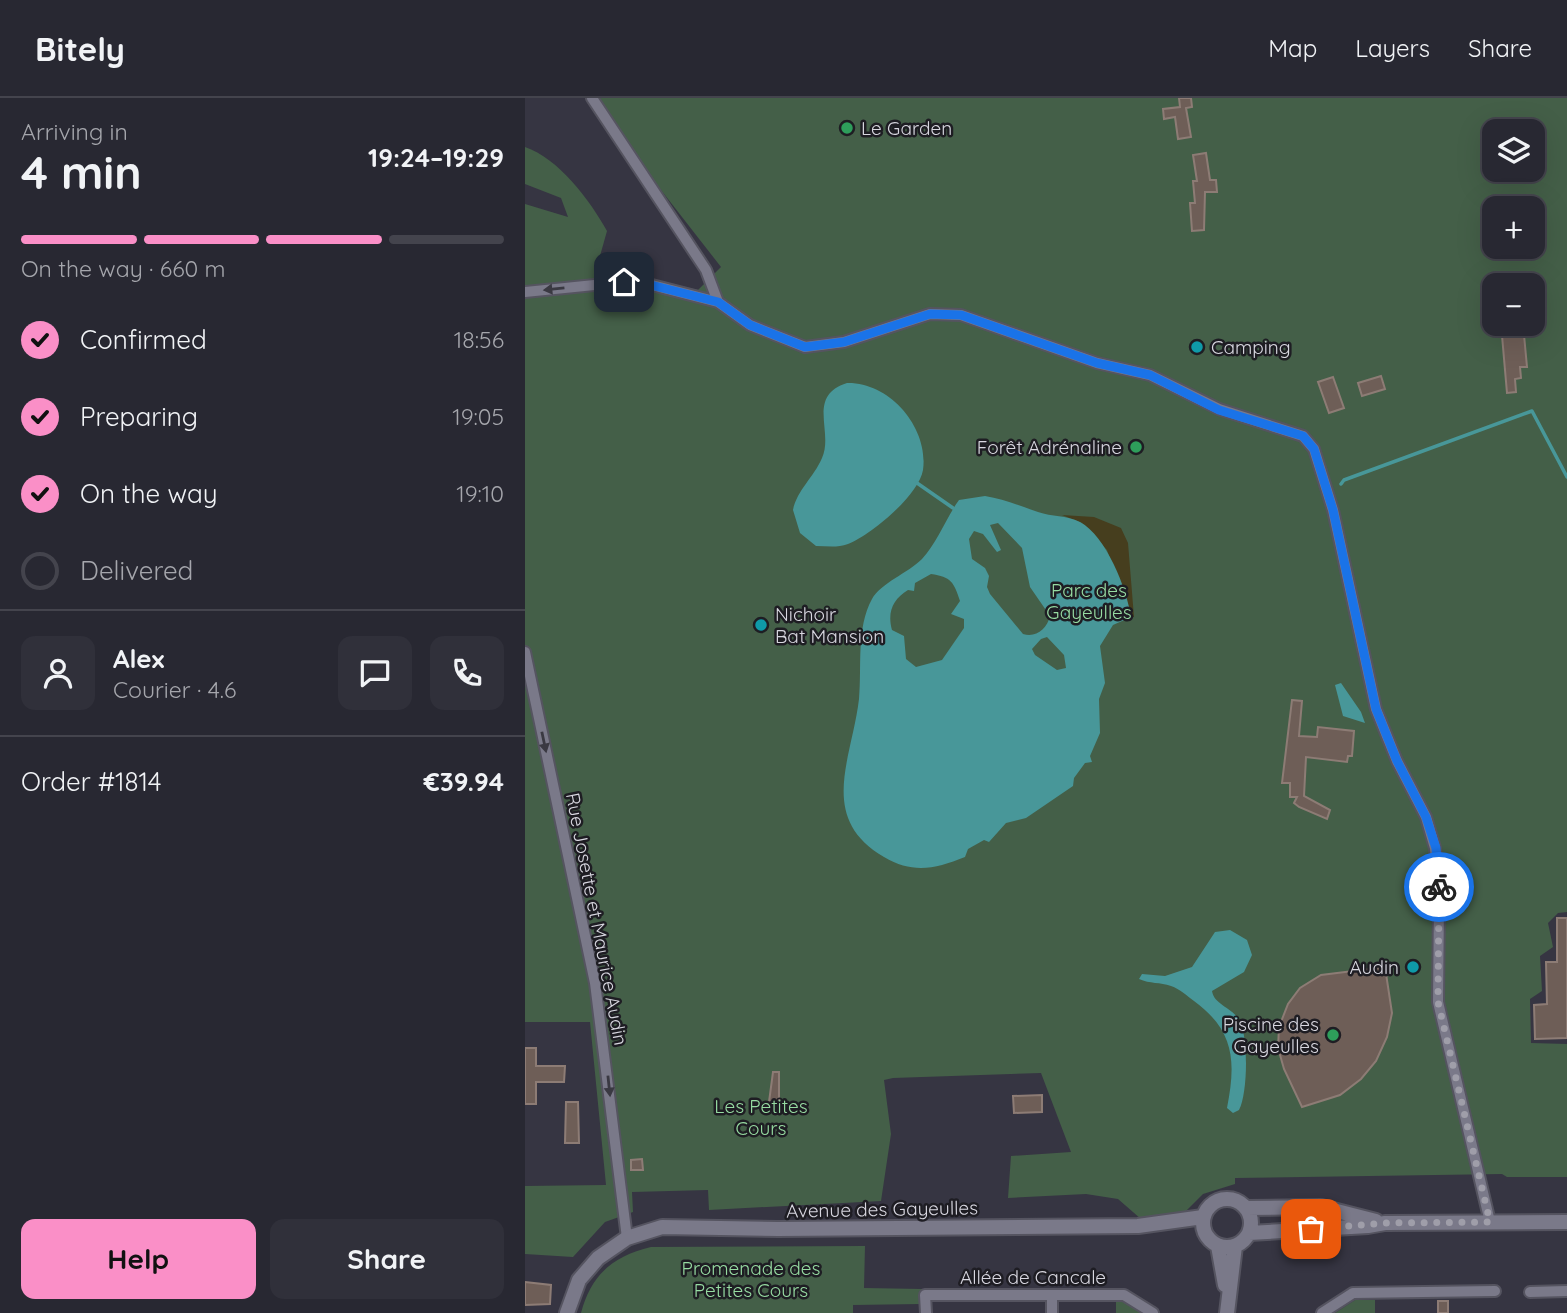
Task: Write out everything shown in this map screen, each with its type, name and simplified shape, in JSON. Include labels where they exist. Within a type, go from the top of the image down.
[{"type":"street","points":[[592,98],[706,270],[718,302]]},
{"type":"street","points":[[525,292],[624,282],[643,283],[718,302],[750,325],[805,347],[844,342],[930,314],[961,315],[1097,363],[1150,375],[1219,410],[1303,436],[1314,449],[1333,510],[1376,709],[1397,761],[1426,817],[1436,848],[1439,900],[1438,1002],[1490,1222]]},
{"type":"street","name":"Rue Josette et Maurice Audin","points":[[525,652],[595,983],[628,1238]]},
{"type":"street","name":"Avenue des Gayeulles","points":[[1138,1226],[1203,1217],[1209,1206],[1223,1199],[1237,1201],[1246,1208],[1321,1208],[1385,1223]]},
{"type":"street","points":[[1227,1307],[1235,1246],[1249,1233],[1251,1220],[1246,1208]]},
{"type":"street","points":[[1203,1217],[1205,1234],[1218,1245],[1235,1246]]},
{"type":"street","name":"Avenue des Gayeulles","points":[[1249,1233],[1385,1223],[1567,1222]]},
{"type":"street","name":"Avenue des Gayeulles","points":[[567,1313],[575,1289],[598,1258],[642,1231],[671,1226],[792,1229],[1138,1226],[1205,1234]]},
{"type":"street","points":[[1218,1245],[1227,1307]]},
{"type":"street","points":[[1322,1313],[1353,1293],[1495,1291]]},
{"type":"street","points":[[1531,1292],[1567,1291]]},
{"type":"street","name":"Allée de Cancale","points":[[926,1313],[925,1295],[1124,1295],[1153,1313]]},
{"type":"street","points":[[1052,1295],[1052,1313]]},
{"type":"green space","name":"Parc des Gayeulles","points":[[600,98],[1567,98],[1567,912],[1558,913],[1548,923],[1553,947],[1540,956],[1542,991],[1530,999],[1531,1043],[1567,1044],[1567,1177],[1507,1177],[1502,1174],[1235,1178],[1235,1184],[1203,1194],[1182,1215],[1141,1219],[1118,1199],[1086,1194],[1008,1198],[1011,1156],[1071,1152],[1041,1073],[893,1078],[884,1080],[891,1134],[881,1201],[709,1210],[708,1190],[632,1192],[633,1212],[605,1222],[573,1257],[525,1254],[525,1186],[606,1185],[590,1022],[525,1022],[525,204],[568,217],[561,198],[525,184],[525,147],[537,152],[561,170],[600,219],[607,231],[598,263],[608,276],[636,275],[698,290],[721,267],[643,167]]},
{"type":"green space","name":"Promenade des Petites Cours","points":[[865,1246],[864,1288],[922,1289],[921,1304],[853,1305],[853,1313],[581,1313],[591,1288],[605,1269],[625,1256],[651,1247]]},
{"type":"green space","points":[[1116,1298],[1143,1313],[1116,1313]]},
{"type":"green space","points":[[1355,1300],[1375,1300],[1375,1313],[1335,1313]]},
{"type":"sand","points":[[1062,515],[1094,517],[1121,528],[1128,543],[1134,617],[1131,617],[1107,550],[1082,523]]},
{"type":"shaded area","points":[[847,383],[878,390],[903,410],[920,439],[923,470],[920,480],[904,502],[869,532],[844,545],[816,546],[800,533],[793,510],[798,496],[822,458],[825,448],[824,406],[827,397]]},
{"type":"shaded area","points":[[985,496],[1080,522],[1098,539],[1114,564],[1131,617],[1113,625],[1100,646],[1105,683],[1099,699],[1100,733],[1090,756],[1092,762],[1085,763],[1074,778],[1073,786],[1026,818],[1006,823],[989,842],[984,840],[968,849],[965,857],[934,867],[914,868],[884,857],[863,841],[851,824],[845,806],[846,765],[859,699],[862,635],[867,610],[876,593],[922,559],[959,500]],"holes":[[[998,523],[1022,548],[1030,587],[1050,616],[1044,628],[1036,633],[1023,634],[990,594],[987,587],[989,576],[985,568],[972,559],[969,539],[974,531],[983,534],[997,552],[1001,550],[990,525]],[[931,574],[947,579],[953,585],[960,601],[951,614],[964,619],[964,628],[942,660],[916,667],[906,659],[904,636],[892,630],[890,617],[895,602],[908,590],[914,591],[915,583]],[[1047,637],[1064,655],[1066,668],[1057,670],[1035,655],[1032,649],[1041,639]]]},
{"type":"shaded area","points":[[1341,683],[1361,712],[1365,723],[1343,716],[1335,685]]},
{"type":"shaded area","points":[[1230,930],[1247,940],[1252,955],[1244,972],[1212,991],[1216,999],[1238,1018],[1244,1036],[1244,1091],[1239,1110],[1233,1113],[1227,1108],[1231,1076],[1229,1048],[1218,1024],[1208,1012],[1177,989],[1139,979],[1142,974],[1165,976],[1192,967],[1215,932]]},
{"type":"building","points":[[1179,98],[1191,98],[1192,107],[1186,108],[1191,137],[1178,139],[1175,117],[1164,119],[1163,109],[1180,107]]},
{"type":"building","points":[[1206,153],[1210,180],[1216,180],[1217,192],[1205,192],[1204,230],[1192,231],[1190,203],[1195,203],[1193,181],[1197,181],[1193,155]]},
{"type":"building","points":[[1502,336],[1524,336],[1527,367],[1520,367],[1521,378],[1515,379],[1516,392],[1507,393]]},
{"type":"building","points":[[1381,376],[1385,389],[1362,396],[1358,383]]},
{"type":"building","points":[[1333,377],[1344,408],[1329,413],[1318,382]]},
{"type":"building","points":[[1292,700],[1302,701],[1299,736],[1317,737],[1318,727],[1354,731],[1352,756],[1348,756],[1347,762],[1306,757],[1304,796],[1330,810],[1327,819],[1294,803],[1297,797],[1290,797],[1290,783],[1282,783]]},
{"type":"building","points":[[1557,918],[1567,918],[1567,1038],[1535,1039],[1534,1005],[1547,1004],[1546,962],[1557,962]]},
{"type":"building","name":"Piscine des Gayeulles","points":[[1385,967],[1392,1013],[1387,1037],[1376,1061],[1361,1079],[1340,1095],[1302,1107],[1284,1069],[1278,1048],[1279,1027],[1288,1004],[1300,988],[1321,975]]},
{"type":"building","points":[[525,1048],[536,1048],[536,1066],[565,1066],[564,1082],[536,1082],[536,1104],[525,1104]]},
{"type":"building","points":[[773,1072],[779,1072],[779,1101],[769,1102]]},
{"type":"building","points":[[1042,1095],[1042,1112],[1014,1113],[1013,1096]]},
{"type":"building","points":[[566,1102],[578,1102],[579,1143],[565,1143]]},
{"type":"building","points":[[642,1159],[643,1170],[631,1170],[631,1160]]},
{"type":"building","points":[[525,1282],[551,1285],[550,1304],[525,1305]]},
{"type":"building","points":[[1438,1301],[1448,1301],[1448,1313],[1438,1313]]},
{"type":"waterway","points":[[1341,484],[1344,480],[1532,411],[1567,477]]},
{"type":"waterway","points":[[917,483],[953,508]]},
{"type":"way so far","points":[[1311,1229],[1385,1223],[1490,1222],[1438,1002],[1436,947],[1439,887]]},
{"type":"place","name":"Le Garden","points":[[847,128]]},
{"type":"place","name":"Camping","points":[[1197,347]]},
{"type":"place","name":"Forêt Adrénaline","points":[[1136,447]]},
{"type":"place","name":"Nichoir Bat Mansion","points":[[761,625]]},
{"type":"place","name":"Audin","points":[[1413,967]]},
{"type":"place","name":"Piscine des Gayeulles","points":[[1333,1035]]},
{"type":"route","points":[[624,282],[643,283],[718,302],[750,325],[784,341],[805,347],[844,342],[930,314],[961,315],[1097,363],[1150,375],[1191,393],[1219,410],[1303,436],[1314,449],[1333,510],[1376,709],[1397,761],[1426,817],[1436,848],[1439,887]]},
{"type":"park label","name":"Les Petites Cours","points":[[761,1117]]}]
